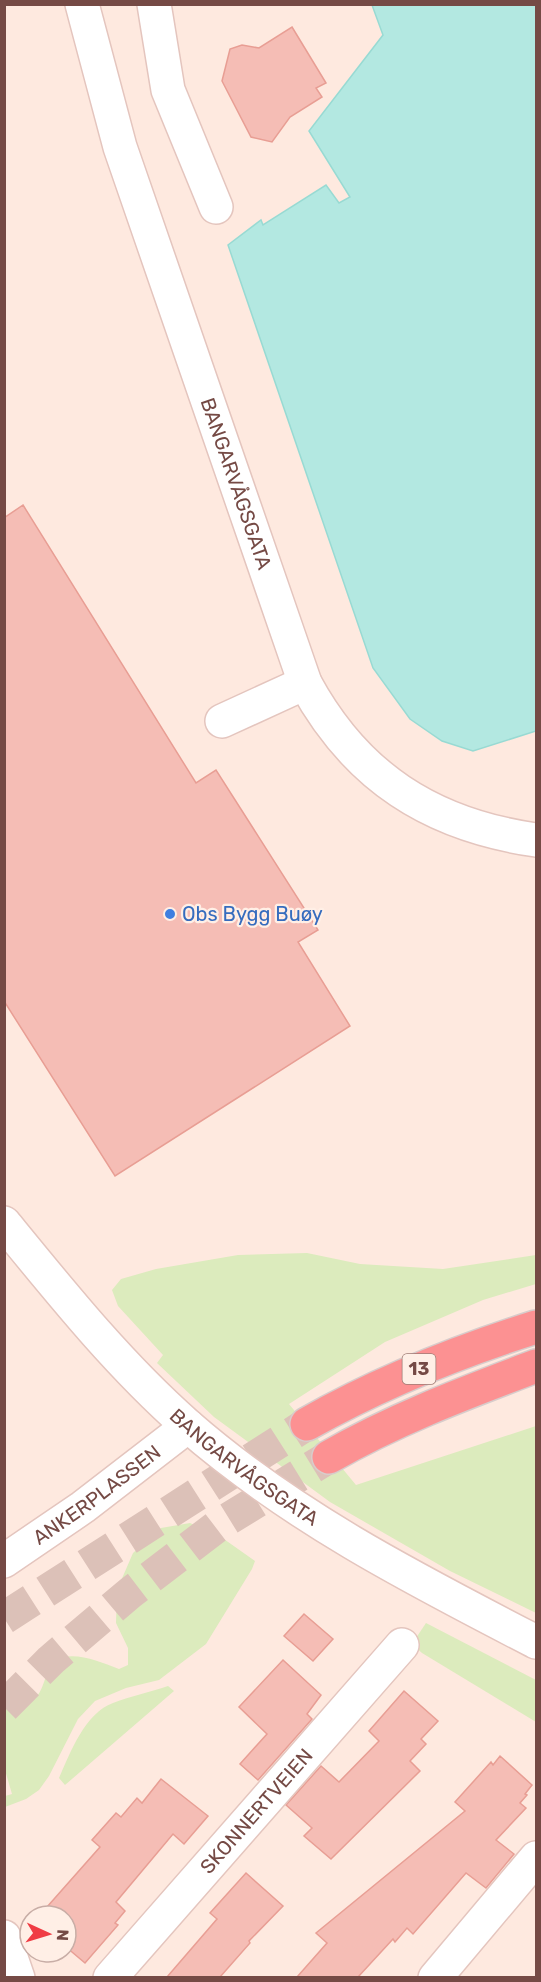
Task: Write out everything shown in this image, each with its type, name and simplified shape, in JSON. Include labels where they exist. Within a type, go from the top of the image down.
[{"type":"highway","name":"13","points":[[307,1424],[353,1398],[423,1368],[487,1343],[537,1327]]},
{"type":"highway","name":"13","points":[[329,1457],[361,1439],[444,1400],[537,1366]]},
{"type":"street","name":"BANGARVÅGSGATA","points":[[82,4],[120,147],[305,683],[327,720],[343,740],[371,770],[406,796],[465,824],[537,840]]},
{"type":"street","points":[[154,4],[168,90],[216,207]]},
{"type":"street","points":[[222,721],[305,683]]},
{"type":"street","name":"BANGARVÅGSGATA","points":[[4,1224],[132,1374],[188,1426],[248,1474],[335,1534],[427,1586],[537,1642]]},
{"type":"street","name":"ANKERPLASSEN","points":[[4,1561],[83,1507],[188,1426]]},
{"type":"street","name":"SKONNERTVEIEN","points":[[110,1977],[402,1646]]},
{"type":"street","points":[[435,1977],[537,1858]]},
{"type":"street","points":[[4,1936],[18,1977]]},
{"type":"green space","points":[[307,1253],[360,1264],[443,1269],[536,1255],[536,1284],[483,1300],[385,1342],[289,1404],[356,1485],[536,1426],[536,1613],[450,1571],[330,1502],[214,1417],[157,1363],[163,1355],[118,1306],[112,1290],[121,1279],[156,1269],[238,1255]]},
{"type":"green space","points":[[190,1523],[221,1537],[255,1561],[206,1644],[159,1680],[126,1688],[95,1701],[78,1719],[49,1776],[39,1790],[26,1799],[5,1807],[5,1796],[12,1794],[5,1770],[5,1705],[17,1706],[33,1700],[42,1688],[52,1661],[60,1658],[69,1656],[85,1658],[119,1669],[128,1665],[128,1648],[116,1623],[117,1590],[133,1553],[161,1528]]},
{"type":"green space","points":[[426,1623],[536,1680],[536,1722],[422,1653],[412,1644]]},
{"type":"green space","points":[[168,1686],[174,1691],[65,1785],[59,1778],[80,1735],[94,1715],[113,1703]]},
{"type":"water","points":[[372,5],[536,5],[536,731],[473,751],[442,741],[410,719],[373,668],[228,245],[261,220],[263,225],[326,185],[339,203],[350,197],[309,131],[383,35]]},
{"type":"building","points":[[292,27],[326,83],[316,88],[322,97],[290,117],[272,142],[251,137],[222,81],[230,49],[242,45],[259,48]]},
{"type":"building","points":[[23,505],[196,783],[216,770],[318,930],[298,942],[350,1026],[115,1176],[4,1001],[4,518]]},
{"type":"building","points":[[304,1614],[333,1639],[313,1661],[284,1636]]},
{"type":"building","points":[[283,1660],[321,1695],[307,1714],[312,1719],[258,1780],[240,1764],[267,1734],[239,1707]]},
{"type":"building","points":[[404,1691],[438,1721],[421,1739],[426,1744],[410,1761],[420,1771],[331,1859],[304,1836],[312,1828],[286,1805],[321,1766],[339,1782],[379,1741],[369,1731]]},
{"type":"building","points":[[500,1756],[532,1785],[520,1803],[526,1808],[496,1840],[514,1854],[486,1888],[466,1873],[413,1934],[407,1928],[395,1942],[393,1939],[358,1977],[297,1977],[327,1943],[316,1933],[465,1811],[455,1802],[491,1762],[493,1765]]},
{"type":"building","points":[[161,1779],[208,1816],[184,1844],[173,1834],[116,1902],[125,1911],[115,1923],[118,1925],[85,1963],[78,1957],[78,1904],[50,1904],[100,1847],[92,1840],[116,1813],[121,1817],[137,1798],[142,1803]]},
{"type":"building","points":[[246,1873],[283,1906],[249,1941],[250,1943],[220,1977],[167,1977],[217,1919],[210,1913]]},
{"type":"tunnel","points":[[4,1618],[307,1424]]},
{"type":"tunnel","points":[[4,1707],[51,1660],[130,1593],[220,1524],[329,1457]]},
{"type":"place","name":"Obs Bygg Buøy","points":[[170,914]]}]
